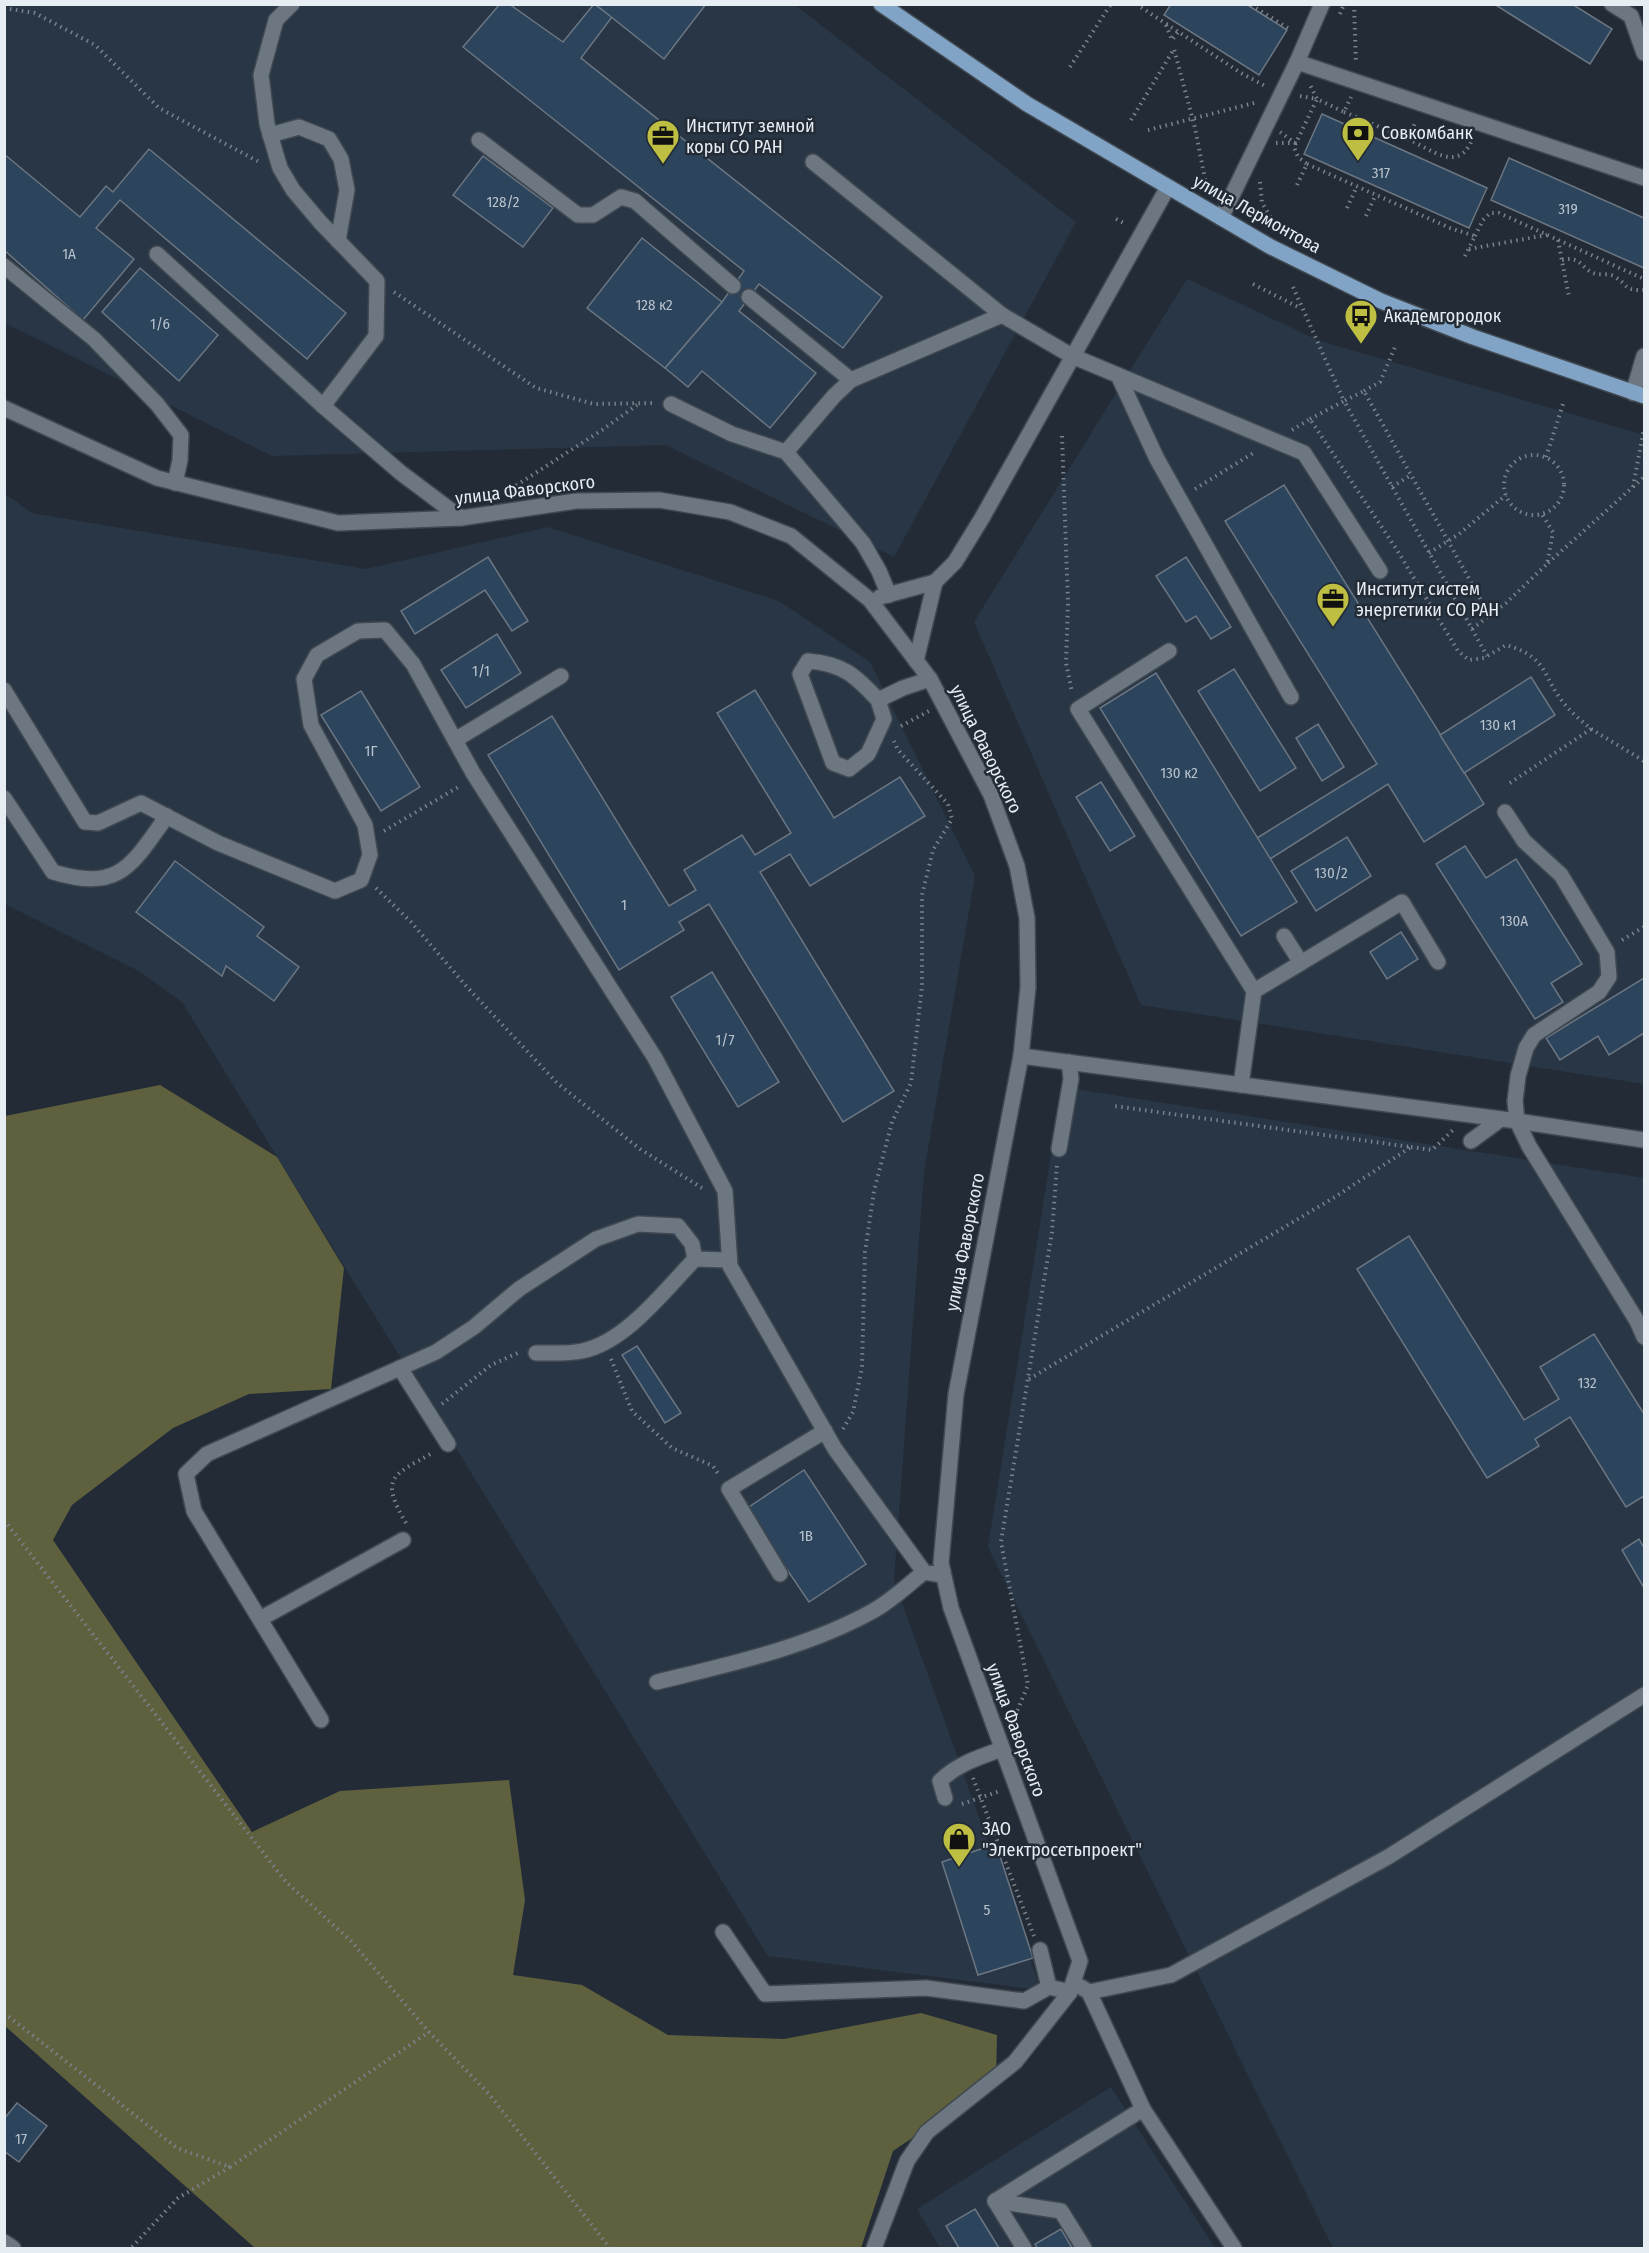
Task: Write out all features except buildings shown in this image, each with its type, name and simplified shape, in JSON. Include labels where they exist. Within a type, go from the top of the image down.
[{"type":"main road","name":"улица Лермонтова","points":[[881,4],[1027,104],[1271,247],[1382,301],[1473,337],[1639,394]]},
{"type":"street","points":[[292,4],[276,20],[261,75],[267,124],[280,168],[293,190],[377,281],[376,336],[323,406]]},
{"type":"street","points":[[1221,218],[1298,62],[1322,4]]},
{"type":"street","points":[[1612,4],[1636,10],[1644,53]]},
{"type":"street","points":[[1298,62],[1644,178]]},
{"type":"street","points":[[270,135],[299,128],[329,139],[341,159],[347,190],[338,241]]},
{"type":"street","points":[[478,140],[578,215],[593,215],[621,197],[635,201],[734,286]]},
{"type":"street","points":[[813,162],[1002,315],[1072,357],[1304,453],[1380,571]]},
{"type":"street","points":[[870,600],[935,582],[955,562],[1168,187]]},
{"type":"street","points":[[157,254],[323,406],[401,473],[461,518]]},
{"type":"street","points":[[4,266],[94,339],[157,404],[181,435],[180,460],[175,483]]},
{"type":"street","points":[[748,297],[851,380]]},
{"type":"street","points":[[786,453],[834,396],[851,380],[1002,315]]},
{"type":"street","points":[[1639,394],[1644,356]]},
{"type":"street","points":[[1118,375],[1157,459],[1291,697]]},
{"type":"street","points":[[670,404],[732,434],[786,453],[863,543],[889,595]]},
{"type":"street","name":"улица Фаворского","points":[[4,408],[157,478],[338,523],[461,518],[576,501],[659,500],[730,512],[791,536],[870,600],[930,680],[991,795],[1017,866],[1027,918],[1028,987],[1021,1056],[956,1394],[941,1563],[942,1575],[951,1608],[1080,1961],[1072,1987]]},
{"type":"street","points":[[916,662],[935,582]]},
{"type":"street","points":[[4,690],[85,822],[98,823],[141,803],[218,843],[335,891],[361,880],[370,855],[368,841],[365,825],[312,725],[304,679],[317,655],[358,631],[385,630],[413,664],[476,777],[656,1058],[725,1191],[730,1266],[835,1449],[924,1572],[942,1575]]},
{"type":"street","points":[[1169,651],[1078,709],[1254,992],[1241,1085]]},
{"type":"street","points":[[808,661],[831,663],[860,681],[878,700],[887,725],[868,754],[849,769],[833,763],[800,674],[808,661]]},
{"type":"street","points":[[455,740],[561,676]]},
{"type":"street","points":[[878,700],[903,688],[930,680]]},
{"type":"street","points":[[4,798],[53,872],[78,879],[102,879],[125,870],[167,816]]},
{"type":"street","points":[[1505,812],[1524,841],[1561,875],[1605,950],[1609,976],[1599,992],[1534,1035],[1526,1048],[1518,1076],[1515,1101],[1517,1121],[1535,1155],[1637,1321],[1644,1337]]},
{"type":"street","points":[[1254,992],[1402,902],[1438,962]]},
{"type":"street","points":[[1284,936],[1301,963]]},
{"type":"street","points":[[1021,1056],[1517,1121],[1644,1140]]},
{"type":"street","points":[[1059,1149],[1071,1079],[1069,1062]]},
{"type":"street","points":[[1471,1141],[1501,1119]]},
{"type":"street","points":[[321,1720],[194,1512],[186,1474],[207,1454],[436,1352],[474,1327],[519,1290],[596,1239],[638,1224],[678,1226],[692,1244],[695,1259]]},
{"type":"street","points":[[536,1353],[581,1352],[606,1344],[623,1333],[695,1259],[729,1260]]},
{"type":"street","points":[[400,1368],[448,1444]]},
{"type":"street","points":[[780,1574],[729,1490],[825,1431]]},
{"type":"street","points":[[260,1619],[403,1540]]},
{"type":"street","points":[[657,1682],[804,1643],[875,1611],[924,1572]]},
{"type":"street","points":[[723,1932],[765,1994],[926,1988],[1024,2001],[1049,1987],[1072,1987],[1089,1992],[1171,1975],[1388,1857],[1644,1695]]},
{"type":"street","points":[[945,1798],[940,1781],[950,1771],[1002,1749]]},
{"type":"street","points":[[1040,1950],[1049,1987]]},
{"type":"street","points":[[874,2248],[907,2161],[927,2132],[1015,2062],[1072,1987]]},
{"type":"street","points":[[1089,1992],[1143,2109],[1234,2248]]},
{"type":"street","points":[[995,2201],[1143,2109]]},
{"type":"street","points":[[995,2201],[1024,2248]]},
{"type":"street","points":[[995,2201],[1061,2211],[1084,2248]]},
{"type":"street","points":[[4,2242],[13,2248]]},
{"type":"path","points":[[1070,67],[1111,4]]},
{"type":"path","points":[[1136,4],[1250,79]]},
{"type":"path","points":[[1344,112],[1357,83],[1354,4]]},
{"type":"path","points":[[1251,5],[1307,39]]},
{"type":"path","points":[[4,8],[35,13],[95,45],[159,108],[285,176]]},
{"type":"path","points":[[1166,24],[1193,118],[1207,190]]},
{"type":"path","points":[[1172,40],[1178,32]]},
{"type":"path","points":[[1131,120],[1174,49]]},
{"type":"path","points":[[1475,236],[1450,228],[1307,164],[1298,157],[1294,147],[1317,99],[1455,159],[1463,155],[1468,148],[1478,124]]},
{"type":"path","points":[[1148,130],[1264,100]]},
{"type":"path","points":[[1408,139],[1423,105]]},
{"type":"path","points":[[1298,185],[1307,164]]},
{"type":"path","points":[[1261,177],[1259,187],[1262,203],[1279,230]]},
{"type":"path","points":[[1347,208],[1357,186]]},
{"type":"path","points":[[1366,216],[1376,194]]},
{"type":"path","points":[[1464,258],[1483,220],[1490,213],[1499,213],[1644,279]]},
{"type":"path","points":[[1116,219],[1124,223]]},
{"type":"path","points":[[1468,249],[1548,235]]},
{"type":"path","points":[[1558,240],[1569,297]]},
{"type":"path","points":[[1562,260],[1570,258],[1582,263],[1593,273],[1614,276],[1626,288],[1644,290]]},
{"type":"path","points":[[377,281],[536,388],[594,404],[670,404]]},
{"type":"path","points":[[1252,284],[1302,308]]},
{"type":"path","points":[[1293,287],[1344,401],[1487,656]]},
{"type":"path","points":[[1310,419],[1380,382],[1396,345]]},
{"type":"path","points":[[1364,391],[1490,616]]},
{"type":"path","points":[[1546,457],[1564,401]]},
{"type":"path","points":[[505,493],[638,404]]},
{"type":"path","points":[[1632,488],[1644,428]]},
{"type":"path","points":[[1062,436],[1068,602],[1066,663],[1070,682]]},
{"type":"path","points":[[1526,456],[1546,457],[1560,469],[1564,488],[1561,498],[1555,506],[1541,513],[1528,514],[1518,510],[1506,495],[1506,475],[1510,467],[1526,456]]},
{"type":"path","points":[[1392,487],[1411,475]]},
{"type":"path","points":[[1472,629],[1506,603],[1644,477]]},
{"type":"path","points":[[1429,553],[1459,534],[1506,495]]},
{"type":"path","points":[[1541,513],[1553,532],[1547,564]]},
{"type":"path","points":[[1566,706],[1591,729],[1644,761]]},
{"type":"path","points":[[843,1430],[853,1412],[862,1367],[865,1252],[874,1191],[892,1122],[911,1083],[922,986],[922,896],[933,850],[952,819],[948,804],[898,750],[887,725],[929,711]]},
{"type":"path","points":[[1506,784],[1591,729]]},
{"type":"path","points":[[368,841],[476,777]]},
{"type":"path","points":[[362,875],[411,922],[467,987],[557,1083],[640,1149],[726,1203]]},
{"type":"path","points":[[1605,950],[1644,927]]},
{"type":"path","points":[[1114,1106],[1432,1150],[1454,1129]]},
{"type":"path","points":[[1029,1379],[1335,1197],[1411,1147]]},
{"type":"path","points":[[1015,1716],[1028,1685],[1001,1542],[1052,1232],[1059,1149]]},
{"type":"path","points":[[606,1344],[632,1411],[672,1448],[712,1466],[729,1490]]},
{"type":"path","points":[[429,1414],[491,1365],[520,1352],[536,1353]]},
{"type":"path","points":[[403,1540],[410,1534],[410,1529],[399,1511],[392,1491],[394,1477],[404,1467],[448,1444]]},
{"type":"path","points":[[4,1520],[286,1882],[351,1941],[429,2032],[489,2094],[610,2248]]},
{"type":"path","points":[[977,1788],[1040,1950]]},
{"type":"path","points":[[985,1795],[1004,1790]]},
{"type":"path","points":[[4,2013],[177,2148],[230,2167]]},
{"type":"path","points":[[131,2248],[178,2198],[230,2167],[429,2032]]},
{"type":"shaded area","points":[[4,5],[795,5],[1076,222],[894,557],[666,445],[272,456],[5,323]]},
{"type":"shaded area","points":[[1187,279],[1320,341],[1644,435],[1644,1084],[1141,1005],[974,622]]},
{"type":"shaded area","points":[[4,493],[32,513],[366,569],[548,527],[779,601],[870,662],[975,876],[924,1172],[894,1580],[1041,1990],[768,1956],[182,1002],[139,971],[5,904]]},
{"type":"shaded area","points":[[1062,1087],[1644,1178],[1644,2248],[1333,2248],[988,1547]]},
{"type":"shaded area","points":[[1111,2087],[1215,2248],[940,2248],[917,2209]]},
{"type":"green space","points":[[160,1085],[277,1157],[344,1268],[331,1389],[249,1394],[173,1428],[72,1505],[53,1540],[252,1832],[340,1791],[509,1780],[525,1900],[513,1975],[582,1985],[668,2035],[784,2039],[921,2013],[997,2035],[996,2081],[893,2151],[861,2248],[255,2248],[5,2026],[5,1116]]},
{"type":"place","name":"Совкомбанк","points":[[1358,162]]},
{"type":"place","name":"Институт земной коры СО РАН","points":[[663,165]]},
{"type":"place","name":"Академгородок","points":[[1361,345]]},
{"type":"place","name":"Институт систем энергетики СО РАН","points":[[1333,628]]},
{"type":"place","name":"ЗАО \"Электросетьпроект\"","points":[[959,1868]]}]
